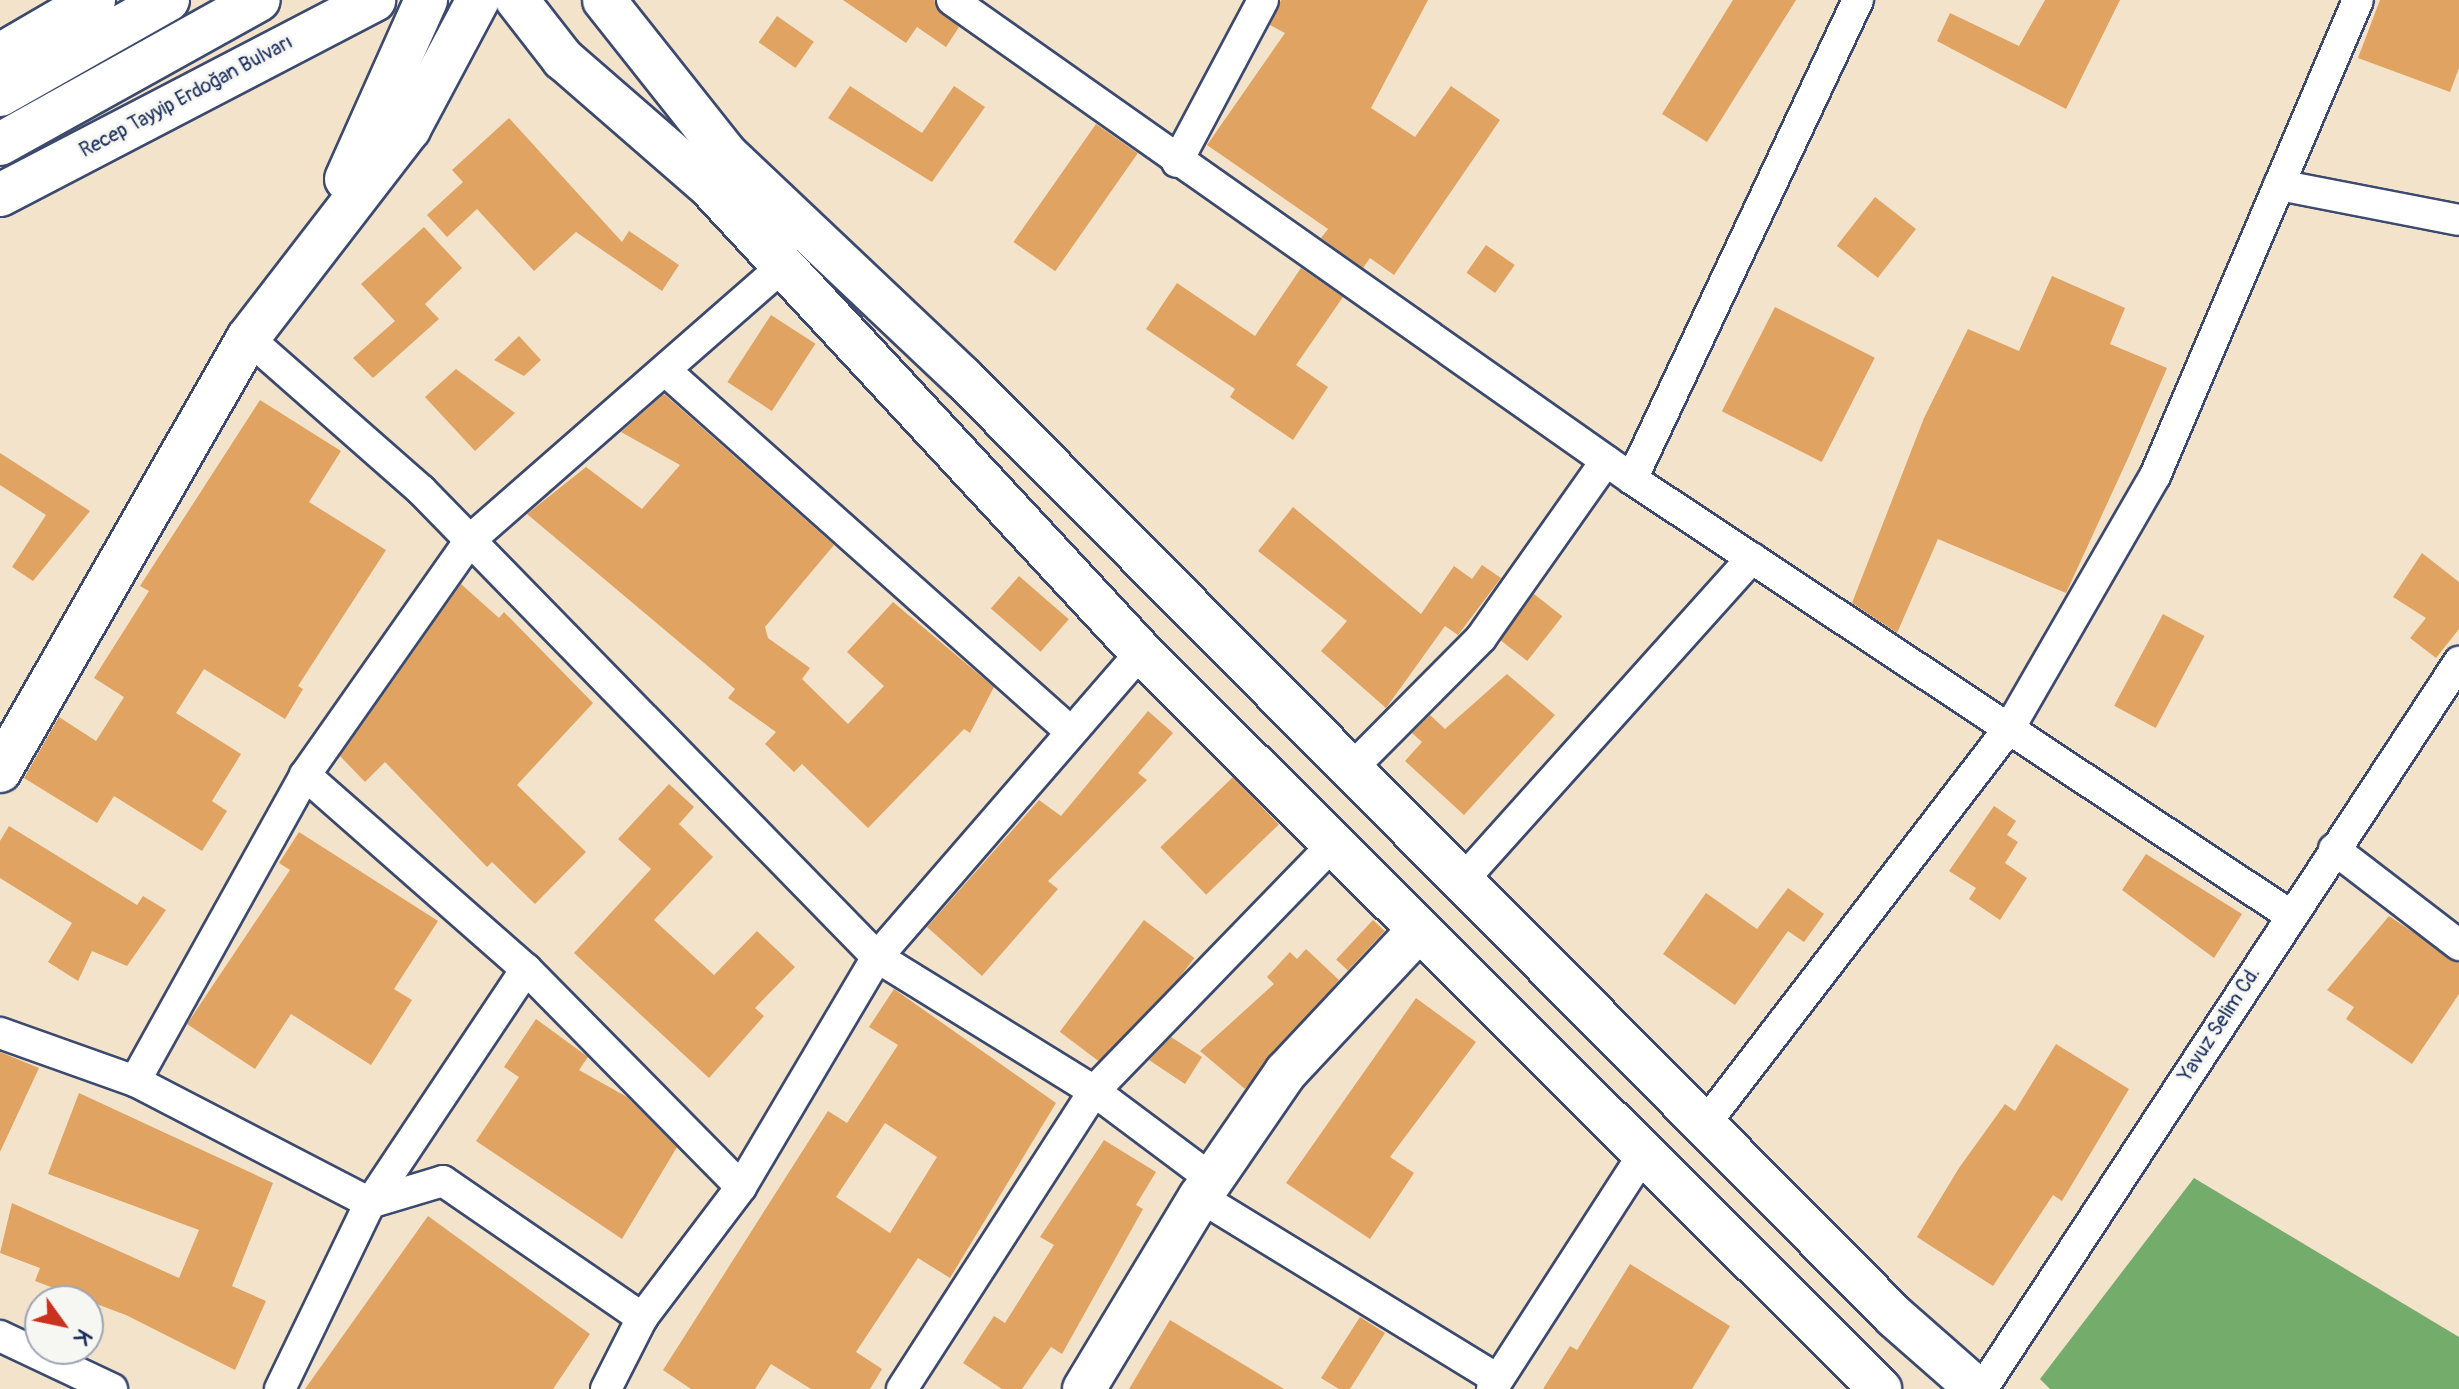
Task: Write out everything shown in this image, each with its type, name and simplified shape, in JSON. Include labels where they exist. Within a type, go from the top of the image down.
[{"type":"main road","points":[[0,55],[94,0]]},
{"type":"main road","points":[[0,95],[168,0]]},
{"type":"main road","points":[[0,144],[259,0]]},
{"type":"main road","name":"Recep Tayyip Erdoğan Bulvarı","points":[[0,195],[374,0]]},
{"type":"main road","points":[[311,248],[394,83],[426,0]]},
{"type":"main road","points":[[0,771],[248,338],[311,248],[409,129],[478,0]]},
{"type":"main road","points":[[517,0],[563,59],[710,187],[1141,652],[1641,1158],[1880,1389]]},
{"type":"main road","points":[[604,0],[727,155],[962,377],[1705,1124],[1979,1389]]},
{"type":"main road","points":[[1084,1389],[1207,1188],[1286,1072],[1418,931]]},
{"type":"street","points":[[952,0],[1177,162],[1632,479],[2290,915]]},
{"type":"street","points":[[1177,162],[1263,0]]},
{"type":"street","points":[[1632,479],[1858,0]]},
{"type":"street","points":[[1705,1124],[2010,727],[2155,476],[2358,0]]},
{"type":"street","points":[[2279,185],[2459,220]]},
{"type":"street","points":[[135,1081],[305,775],[470,540],[667,372],[784,265]]},
{"type":"street","points":[[248,338],[470,540],[877,957],[1094,1091],[1207,1188],[1494,1384],[1641,1158]]},
{"type":"street","points":[[667,372],[1071,732]]},
{"type":"street","points":[[1351,769],[1481,638],[1606,461]]},
{"type":"street","points":[[1462,881],[1752,558]]},
{"type":"street","points":[[606,1389],[642,1318],[741,1187],[877,957],[1141,652]]},
{"type":"street","name":"Yavuz Selim Cd.","points":[[1979,1389],[2459,662]]},
{"type":"street","points":[[305,775],[526,969],[741,1187]]},
{"type":"street","points":[[902,1389],[1094,1091],[1332,845]]},
{"type":"street","points":[[2334,849],[2459,945]]},
{"type":"street","points":[[280,1389],[370,1203],[526,969]]},
{"type":"street","points":[[0,1033],[135,1081],[370,1203],[443,1181],[642,1318]]},
{"type":"street","points":[[0,1336],[112,1389]]},
{"type":"green space","points":[[2194,1178],[2459,1337],[2459,1389],[2050,1389],[2040,1379]]},
{"type":"building","points":[[843,0],[934,0],[959,27],[946,47],[917,27],[906,43]]},
{"type":"building","points":[[1281,0],[1428,0],[1371,108],[1415,137],[1451,86],[1500,120],[1394,275],[1370,258],[1363,268],[1321,238],[1328,229],[1207,145],[1285,33],[1270,25]]},
{"type":"building","points":[[1733,0],[1796,0],[1707,142],[1662,114]]},
{"type":"building","points":[[2045,0],[2120,0],[2066,109],[1937,41],[1950,13],[2019,46]]},
{"type":"building","points":[[2380,0],[2459,0],[2459,68],[2450,92],[2358,58]]},
{"type":"building","points":[[777,16],[814,42],[796,68],[759,42]]},
{"type":"building","points":[[850,86],[922,133],[954,86],[985,107],[932,182],[828,118]]},
{"type":"building","points":[[509,118],[622,242],[629,231],[679,265],[662,291],[576,232],[534,271],[477,209],[447,237],[427,215],[463,182],[452,170]]},
{"type":"building","points":[[1096,124],[1138,153],[1055,271],[1013,242]]},
{"type":"building","points":[[1875,197],[1916,229],[1878,278],[1837,246]]},
{"type":"building","points":[[424,227],[462,268],[425,304],[439,319],[373,378],[353,358],[395,321],[361,284]]},
{"type":"building","points":[[1486,245],[1515,265],[1495,293],[1466,273]]},
{"type":"building","points":[[1301,268],[1343,297],[1296,365],[1328,387],[1293,440],[1230,397],[1235,389],[1146,329],[1177,283],[1255,336]]},
{"type":"building","points":[[2052,276],[2125,308],[2110,344],[2167,368],[2129,456],[2066,593],[1938,539],[1897,633],[1852,603],[1924,418],[1968,329],[2019,351]]},
{"type":"building","points":[[1775,307],[1875,358],[1822,462],[1722,411]]},
{"type":"building","points":[[771,315],[815,344],[772,411],[727,382]]},
{"type":"building","points":[[519,336],[541,360],[524,376],[494,360]]},
{"type":"building","points":[[456,369],[515,413],[475,451],[425,397]]},
{"type":"building","points":[[664,394],[834,545],[765,627],[768,638],[810,668],[802,679],[848,724],[884,686],[847,652],[893,602],[994,687],[970,733],[964,729],[868,828],[802,764],[794,772],[765,744],[776,732],[728,698],[735,689],[527,514],[586,467],[642,509],[680,465],[621,432]]},
{"type":"building","points":[[260,400],[341,451],[309,502],[386,550],[298,686],[303,689],[285,719],[204,669],[176,713],[241,754],[212,801],[227,811],[202,851],[114,796],[97,823],[24,778],[59,717],[96,741],[124,697],[94,678],[149,591],[140,586]]},
{"type":"building","points":[[0,453],[90,511],[33,581],[12,567],[46,515],[0,485]]},
{"type":"building","points":[[1293,507],[1421,614],[1454,566],[1472,579],[1482,565],[1501,578],[1458,635],[1445,626],[1386,708],[1321,651],[1347,621],[1258,551]]},
{"type":"building","points":[[2422,553],[2459,582],[2459,629],[2436,658],[2410,638],[2426,618],[2393,597]]},
{"type":"building","points":[[1019,576],[1069,619],[1041,652],[991,608]]},
{"type":"building","points":[[461,584],[499,618],[504,612],[593,703],[517,785],[586,852],[535,904],[492,862],[487,867],[385,762],[365,782],[340,756]]},
{"type":"building","points":[[1534,594],[1562,616],[1527,661],[1499,639]]},
{"type":"building","points":[[2163,614],[2204,636],[2156,728],[2114,706]]},
{"type":"building","points":[[1507,674],[1555,715],[1464,815],[1405,761],[1422,742],[1412,733],[1430,715],[1445,729]]},
{"type":"building","points":[[1148,711],[1173,733],[1138,773],[1147,780],[1048,881],[1058,889],[982,976],[927,927],[1039,800],[1061,816]]},
{"type":"building","points":[[1233,777],[1279,824],[1206,895],[1160,847]]},
{"type":"building","points":[[669,784],[694,807],[679,824],[713,857],[654,920],[714,975],[757,931],[795,967],[755,1008],[764,1016],[709,1078],[574,953],[651,869],[618,839]]},
{"type":"building","points":[[1994,806],[2016,821],[2007,835],[2018,842],[2005,863],[2027,878],[2000,920],[1969,899],[1976,888],[1949,871]]},
{"type":"building","points":[[9,826],[137,905],[143,896],[166,910],[127,966],[92,951],[78,981],[48,962],[72,923],[0,878],[0,841]]},
{"type":"building","points":[[299,832],[438,921],[394,989],[412,1000],[371,1065],[291,1014],[255,1069],[187,1024],[290,870],[279,863]]},
{"type":"building","points":[[2146,854],[2242,914],[2214,958],[2122,890]]},
{"type":"building","points":[[1788,888],[1824,914],[1804,942],[1788,931],[1735,1005],[1663,954],[1706,893],[1757,929]]},
{"type":"building","points":[[2389,916],[2459,963],[2459,994],[2412,1064],[2346,1019],[2354,1007],[2327,990]]},
{"type":"building","points":[[1144,920],[1194,958],[1110,1070],[1060,1032]]},
{"type":"building","points":[[1373,920],[1385,931],[1348,970],[1336,959]]},
{"type":"building","points":[[1306,949],[1339,980],[1245,1089],[1200,1051],[1274,984],[1267,977],[1290,952],[1297,959]]},
{"type":"building","points":[[894,989],[1056,1103],[950,1278],[918,1258],[856,1352],[882,1369],[870,1389],[811,1389],[771,1364],[755,1389],[691,1389],[663,1370],[828,1111],[847,1123],[898,1045],[869,1027]],"holes":[[[885,1123],[937,1157],[890,1233],[836,1197]]]},
{"type":"building","points":[[1416,998],[1476,1042],[1390,1157],[1414,1173],[1370,1239],[1286,1183]]},
{"type":"building","points":[[536,1019],[588,1057],[579,1070],[627,1097],[677,1147],[622,1239],[476,1141],[519,1077],[504,1067]]},
{"type":"building","points":[[1171,1037],[1202,1057],[1185,1084],[1149,1060]]},
{"type":"building","points":[[2056,1044],[2129,1089],[2062,1201],[2053,1195],[1993,1286],[1917,1237],[1959,1168],[2005,1104],[2015,1111]]},
{"type":"building","points":[[0,1052],[39,1068],[0,1152]]},
{"type":"building","points":[[79,1093],[273,1183],[232,1286],[266,1301],[235,1370],[104,1307],[104,1285],[46,1285],[35,1281],[40,1268],[0,1253],[12,1203],[179,1278],[199,1230],[48,1174]]},
{"type":"building","points":[[1104,1140],[1156,1172],[1136,1205],[1143,1209],[1062,1354],[1051,1347],[1022,1389],[1002,1389],[963,1363],[994,1316],[1005,1323],[1054,1245],[1040,1237]]},
{"type":"building","points":[[428,1216],[590,1334],[553,1389],[305,1389]]},
{"type":"building","points":[[1630,1264],[1730,1326],[1692,1389],[1543,1389],[1570,1346],[1577,1350]]},
{"type":"building","points":[[1360,1317],[1385,1333],[1350,1389],[1339,1389],[1321,1378]]},
{"type":"building","points":[[1170,1320],[1284,1389],[1129,1389]]}]
